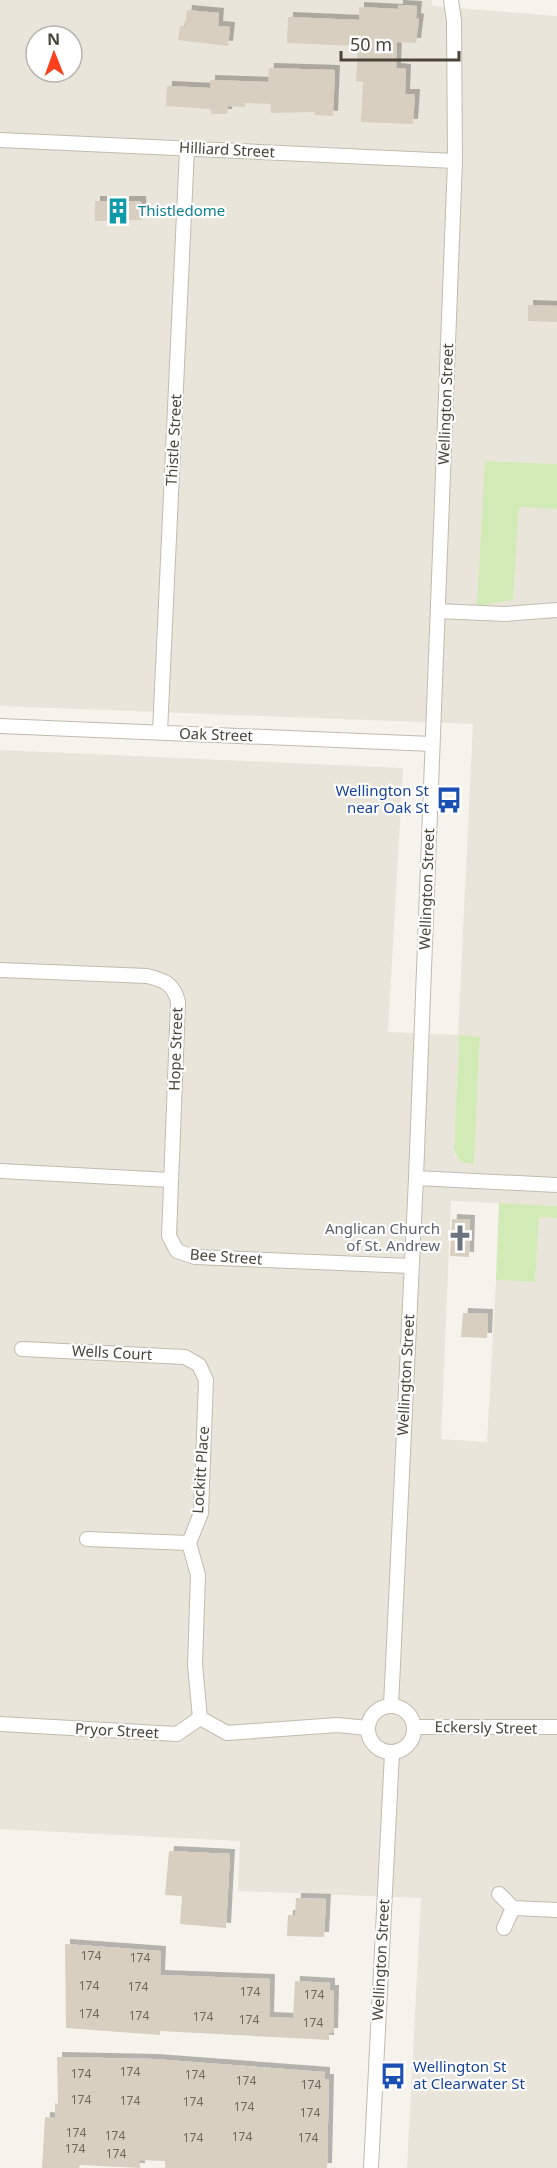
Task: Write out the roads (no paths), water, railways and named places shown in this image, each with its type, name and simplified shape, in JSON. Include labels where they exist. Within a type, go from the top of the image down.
[{"type":"street","name":"Wellington Street","points":[[391,1706],[416,1178],[455,161],[454,21],[451,0]]},
{"type":"street","name":"Hilliard Street","points":[[0,140],[455,161]]},
{"type":"street","name":"Thistle Street","points":[[160,732],[187,149]]},
{"type":"street","points":[[438,611],[505,614],[557,610]]},
{"type":"street","name":"Oak Street","points":[[0,726],[432,744]]},
{"type":"street","name":"Hope Street","points":[[0,970],[147,976],[162,979],[174,988],[178,1002],[170,1180]]},
{"type":"street","points":[[0,1172],[170,1180]]},
{"type":"street","points":[[416,1178],[557,1185]]},
{"type":"street","name":"Bee Street","points":[[170,1180],[169,1236],[173,1246],[183,1254],[239,1259],[411,1266]]},
{"type":"street","name":"Wells Court","points":[[22,1349],[185,1357],[199,1365]]},
{"type":"street","name":"Lockitt Place","points":[[189,1543],[201,1513],[206,1380],[199,1365]]},
{"type":"street","points":[[87,1539],[189,1543],[198,1575],[195,1665],[200,1718],[226,1733],[337,1725],[368,1728]]},
{"type":"street","points":[[391,1706],[407,1712],[415,1727],[409,1745],[392,1753],[382,1751],[374,1745],[368,1728],[376,1712],[391,1706]]},
{"type":"street","name":"Pryor Street","points":[[0,1724],[177,1734],[200,1718]]},
{"type":"street","name":"Eckersly Street","points":[[415,1727],[557,1727]]},
{"type":"street","name":"Wellington Street","points":[[371,2168],[392,1753]]},
{"type":"street","points":[[499,1894],[513,1908],[557,1910]]},
{"type":"street","points":[[504,1928],[513,1908]]},
{"type":"place","name":"Thistledome","points":[[118,211]]},
{"type":"place","name":"Wellington St near Oak St","points":[[449,800]]},
{"type":"place","name":"Anglican Church of St. Andrew","points":[[460,1238]]},
{"type":"place","name":"Wellington St at Clearwater St","points":[[393,2076]]}]
